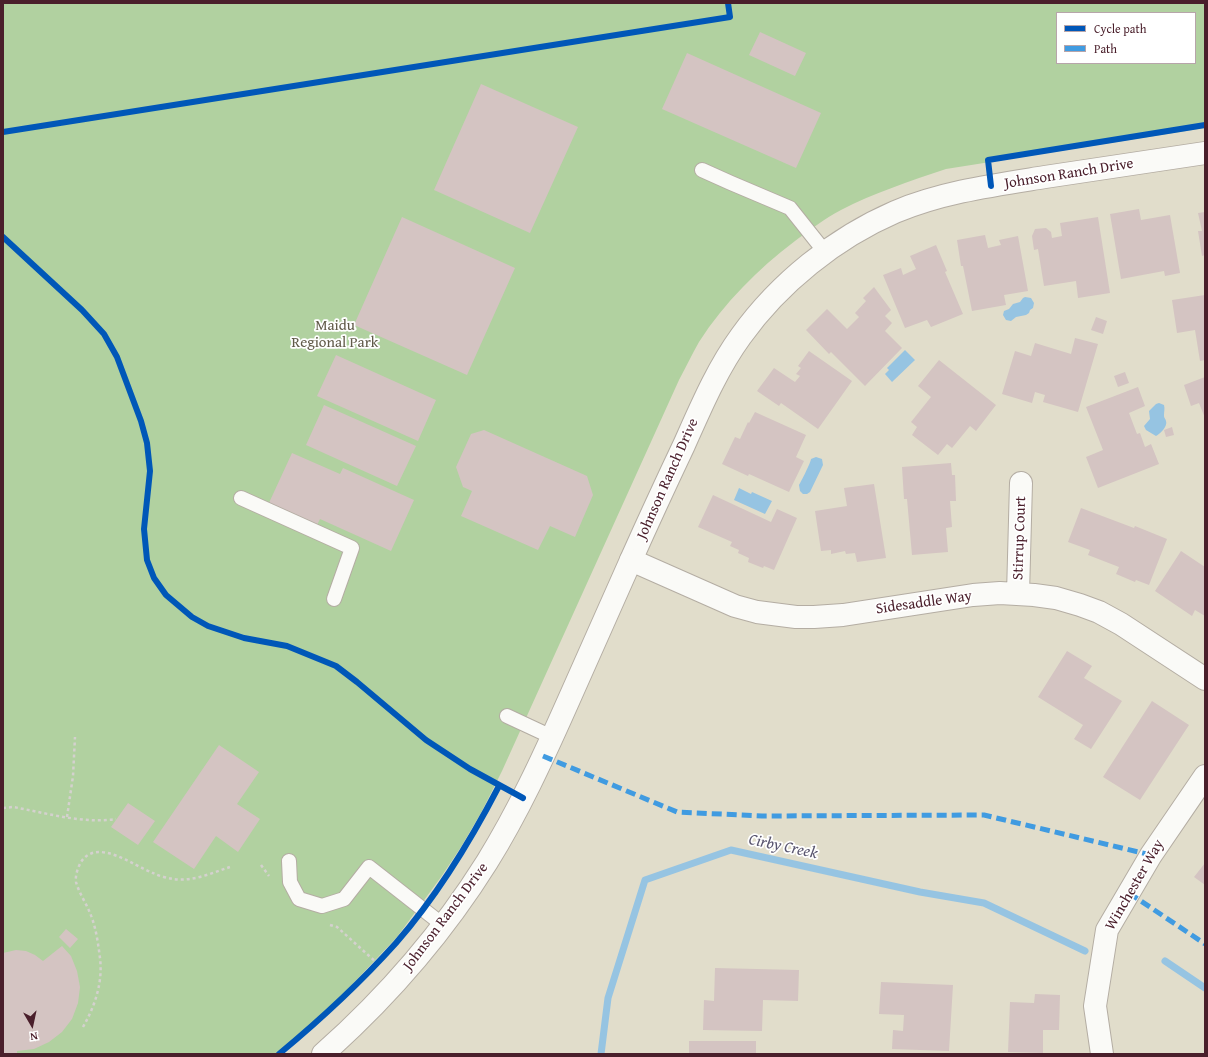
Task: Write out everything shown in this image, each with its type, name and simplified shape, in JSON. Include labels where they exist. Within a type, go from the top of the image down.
[{"type":"street","name":"Johnson Ranch Drive","points":[[323,1054],[373,1007],[421,954],[471,887],[488,861],[523,798],[552,737],[702,403],[721,366],[741,335],[766,304],[825,252],[857,232],[896,212],[936,198],[992,186],[1205,153]]},
{"type":"street","name":"Stirrup Court","points":[[1018,594],[1021,483]]},
{"type":"street","name":"Sidesaddle Way","points":[[631,560],[736,606],[757,612],[796,617],[843,615],[973,595],[1000,593],[1056,598],[1099,612],[1121,624],[1205,679]]},
{"type":"street","name":"Winchester Way","points":[[1102,1054],[1095,1006],[1107,930],[1151,855],[1205,776]]},
{"type":"lane","points":[[702,170],[790,208],[825,252]]},
{"type":"lane","points":[[241,498],[352,548],[334,599]]},
{"type":"lane","points":[[507,716],[552,737]]},
{"type":"lane","points":[[289,861],[290,882],[299,899],[322,906],[344,899],[369,867],[443,925]]},
{"type":"path","points":[[67,817],[74,776],[75,737]]},
{"type":"path","points":[[3,808],[13,807],[81,820],[104,821],[116,819]]},
{"type":"path","points":[[83,1027],[96,1000],[100,983],[100,971],[99,952],[93,922],[76,882],[81,861],[94,852],[114,854],[152,873],[178,879],[195,878],[230,867]]},
{"type":"green space","name":"Maidu Regional Park","points":[[3,3],[1205,3],[1205,128],[946,169],[879,193],[835,213],[823,220],[781,252],[742,287],[719,314],[699,342],[679,380],[502,771],[482,811],[461,847],[397,937],[326,1012],[277,1054],[3,1054]]},
{"type":"water","points":[[1025,297],[1031,298],[1034,303],[1033,308],[1029,313],[1016,317],[1011,321],[1006,320],[1003,315],[1004,311],[1009,309],[1013,304],[1020,302]]},
{"type":"water","points":[[905,350],[915,360],[892,382],[885,374],[889,370],[887,368]]},
{"type":"water","points":[[1159,403],[1164,405],[1166,425],[1160,434],[1156,436],[1146,430],[1144,426],[1150,419],[1149,411]]},
{"type":"water","points":[[816,457],[822,459],[823,465],[810,492],[803,494],[800,491],[799,485],[811,459]]},
{"type":"water","points":[[739,488],[772,501],[765,514],[734,500]]},
{"type":"building","points":[[760,32],[806,53],[795,76],[749,55]]},
{"type":"building","points":[[687,53],[821,113],[796,168],[662,109]]},
{"type":"building","points":[[481,84],[578,127],[530,233],[434,190]]},
{"type":"building","points":[[1139,209],[1141,220],[1170,215],[1180,273],[1165,276],[1164,271],[1121,279],[1110,214]]},
{"type":"building","points":[[1205,212],[1205,255],[1202,256],[1198,231],[1202,231],[1198,213]]},
{"type":"building","points":[[402,217],[515,268],[467,375],[354,325]]},
{"type":"building","points":[[1098,217],[1110,293],[1078,298],[1076,281],[1044,286],[1038,249],[1034,250],[1032,236],[1035,229],[1046,228],[1051,232],[1052,238],[1062,236],[1060,223]]},
{"type":"building","points":[[985,235],[988,248],[1001,245],[999,240],[1018,236],[1028,291],[1004,295],[1006,305],[972,311],[963,266],[961,266],[957,240]]},
{"type":"building","points":[[936,245],[947,271],[945,272],[963,314],[931,327],[927,320],[905,328],[883,275],[901,268],[903,275],[916,269],[910,256]]},
{"type":"building","points":[[874,287],[891,310],[885,316],[892,323],[885,331],[902,348],[865,386],[831,352],[829,354],[806,330],[827,309],[847,329],[859,317],[855,313],[866,301],[863,298]]},
{"type":"building","points":[[1205,295],[1205,360],[1200,361],[1195,330],[1177,333],[1172,300]]},
{"type":"building","points":[[1096,317],[1107,321],[1103,334],[1091,330]]},
{"type":"building","points":[[1075,338],[1098,344],[1078,412],[1043,402],[1045,395],[1035,392],[1032,403],[1002,394],[1015,351],[1031,356],[1035,343],[1071,354]]},
{"type":"building","points":[[809,351],[852,381],[818,429],[781,403],[779,406],[757,391],[774,368],[795,382],[800,376],[796,374],[801,368],[798,366]]},
{"type":"building","points":[[336,355],[436,400],[418,441],[317,396]]},
{"type":"building","points":[[939,360],[996,405],[976,431],[970,426],[952,448],[947,444],[938,455],[912,435],[917,427],[911,422],[931,397],[918,386]]},
{"type":"building","points":[[1125,372],[1129,383],[1118,387],[1114,376]]},
{"type":"building","points":[[1205,377],[1205,418],[1199,403],[1191,406],[1184,385]]},
{"type":"building","points":[[1138,387],[1145,406],[1129,413],[1137,434],[1140,433],[1145,447],[1151,444],[1159,464],[1098,488],[1086,457],[1103,450],[1086,407]]},
{"type":"building","points":[[324,405],[416,446],[397,486],[306,445]]},
{"type":"building","points":[[755,412],[806,435],[796,457],[804,461],[789,492],[722,464],[735,437],[740,439],[748,422],[749,423]]},
{"type":"building","points":[[1172,427],[1174,435],[1166,437],[1164,430]]},
{"type":"building","points":[[484,430],[587,476],[593,495],[575,537],[550,526],[538,550],[461,516],[472,491],[463,487],[456,467],[471,434]]},
{"type":"building","points":[[292,453],[340,474],[343,468],[414,500],[391,551],[320,519],[316,527],[268,505]]},
{"type":"building","points":[[951,463],[952,475],[955,475],[956,501],[950,501],[952,527],[946,528],[948,552],[912,555],[907,499],[904,499],[902,467]]},
{"type":"building","points":[[874,484],[886,558],[857,562],[855,553],[846,554],[845,551],[831,554],[831,550],[821,551],[815,511],[847,506],[844,488]]},
{"type":"building","points":[[713,495],[771,522],[777,509],[797,518],[774,570],[764,566],[763,568],[748,562],[749,558],[738,553],[739,550],[730,546],[732,542],[698,527]]},
{"type":"building","points":[[1081,508],[1134,528],[1135,526],[1167,539],[1149,585],[1136,580],[1135,582],[1116,574],[1119,567],[1088,555],[1090,550],[1068,542]]},
{"type":"building","points":[[1181,551],[1205,567],[1205,616],[1195,610],[1192,616],[1155,591]]},
{"type":"building","points":[[1067,651],[1092,666],[1084,678],[1122,701],[1091,749],[1074,739],[1083,725],[1038,697]]},
{"type":"building","points":[[1152,701],[1189,725],[1140,800],[1103,777]]},
{"type":"building","points":[[219,745],[259,772],[237,804],[260,819],[238,852],[216,836],[194,869],[153,842]]},
{"type":"building","points":[[128,803],[155,821],[138,845],[111,827]]},
{"type":"building","points":[[1205,863],[1205,885],[1194,877]]},
{"type":"building","points":[[66,929],[78,939],[70,948],[59,937]]},
{"type":"building","points":[[62,946],[71,956],[77,971],[80,987],[78,1003],[72,1019],[62,1032],[49,1042],[34,1049],[17,1051],[17,1054],[3,1054],[3,953],[16,950],[26,951],[43,961]]},
{"type":"building","points":[[715,968],[799,970],[798,1001],[763,1000],[762,1031],[703,1030],[704,1000],[714,1001]]},
{"type":"building","points":[[881,982],[953,985],[949,1051],[892,1049],[893,1030],[903,1031],[904,1015],[879,1014]]},
{"type":"building","points":[[1035,994],[1060,995],[1059,1030],[1043,1030],[1043,1053],[1008,1052],[1010,1002],[1034,1003]]},
{"type":"building","points":[[689,1041],[756,1041],[756,1054],[689,1054]]},
{"type":"waterway","name":"Cirby Creek","points":[[601,1054],[608,998],[645,880],[731,850],[920,892],[984,903],[1085,951]]},
{"type":"waterway","name":"Cirby Creek","points":[[1165,961],[1205,988]]},
{"type":"marked path","points":[[543,756],[677,812],[762,816],[984,815],[1151,855]]},
{"type":"marked path","points":[[1129,893],[1205,944]]},
{"type":"cycle path","points":[[3,132],[730,17],[728,3]]},
{"type":"cycle path","points":[[991,186],[988,160],[1205,125]]},
{"type":"cycle path","points":[[3,237],[82,310],[104,334],[117,357],[141,421],[147,443],[150,471],[144,529],[147,560],[154,578],[166,595],[192,617],[208,626],[244,638],[287,646],[336,666],[426,740],[470,769],[523,798]]},
{"type":"cycle path","points":[[279,1054],[310,1028],[354,987],[411,925],[452,868],[499,786]]}]
